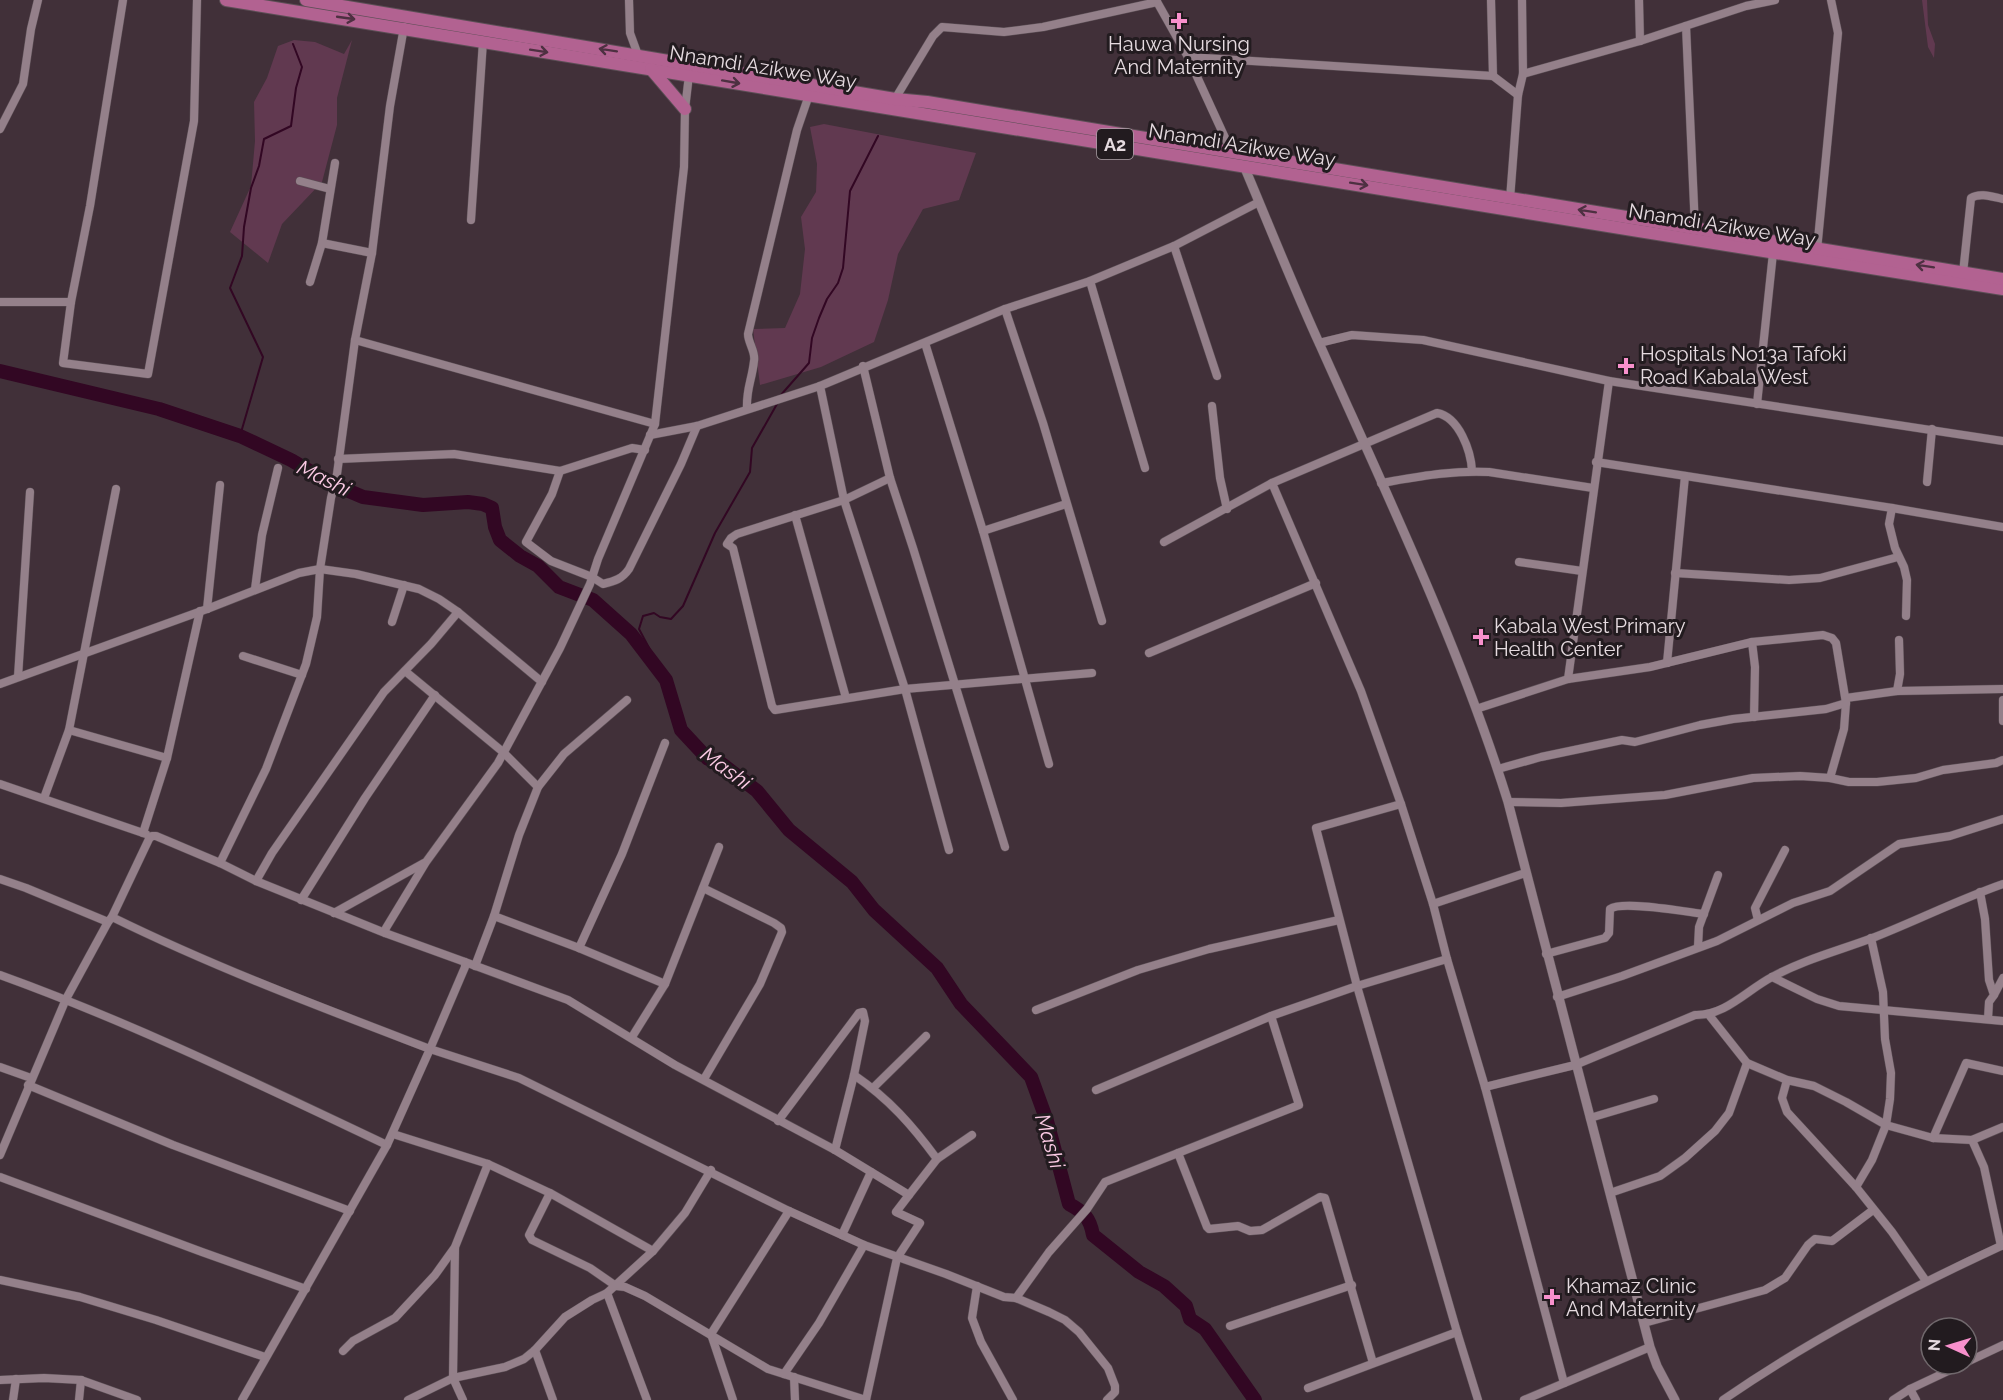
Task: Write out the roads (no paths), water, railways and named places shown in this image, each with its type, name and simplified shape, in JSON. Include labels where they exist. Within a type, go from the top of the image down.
[{"type":"highway","name":"Nnamdi Azikwe Way","points":[[226,0],[297,5],[309,3],[2003,279]]},
{"type":"highway","name":"Nnamdi Azikwe Way","points":[[309,3],[404,27],[483,41],[2003,290]]},
{"type":"highway","points":[[651,69],[685,109]]},
{"type":"street","points":[[0,129],[23,84],[38,0]]},
{"type":"street","points":[[123,0],[92,195],[71,302],[63,363],[148,374],[194,121],[197,0]]},
{"type":"street","points":[[630,0],[630,33],[638,55]]},
{"type":"street","points":[[1491,0],[1492,75]]},
{"type":"street","points":[[1510,200],[1518,95],[1523,74],[1522,0]]},
{"type":"street","points":[[1639,0],[1640,40]]},
{"type":"street","points":[[1523,74],[1686,26],[1746,3],[1775,0]]},
{"type":"street","points":[[1817,250],[1838,33],[1831,0]]},
{"type":"street","points":[[895,99],[933,36],[942,27],[1004,32],[1043,27],[1156,1],[1188,57],[1233,154]]},
{"type":"street","points":[[1686,26],[1695,228]]},
{"type":"street","points":[[220,862],[266,769],[302,675],[317,616],[320,570],[337,474],[355,340],[372,253],[390,106],[404,27]]},
{"type":"street","points":[[471,220],[483,41]]},
{"type":"street","points":[[1188,57],[1492,75],[1518,95]]},
{"type":"street","points":[[386,933],[386,928],[426,862],[498,763],[560,648],[591,580],[655,424],[684,167],[685,109],[689,75]]},
{"type":"street","points":[[751,408],[746,392],[755,359],[748,342],[748,334],[797,130],[809,95]]},
{"type":"street","points":[[310,282],[322,243],[335,163]]},
{"type":"street","points":[[1244,166],[1431,597],[1498,769],[1650,1347],[1675,1400]]},
{"type":"street","points":[[300,182],[330,189]]},
{"type":"street","points":[[1963,273],[1971,198],[1982,195],[2003,199]]},
{"type":"street","points":[[650,435],[697,426],[820,386],[863,366],[1005,309],[1090,281],[1174,246],[1259,202]]},
{"type":"street","points":[[322,243],[372,253]]},
{"type":"street","points":[[1174,246],[1217,376]]},
{"type":"street","points":[[1757,404],[1773,253]]},
{"type":"street","points":[[1090,281],[1145,468]]},
{"type":"street","points":[[0,302],[71,302]]},
{"type":"street","points":[[1005,309],[1102,621]]},
{"type":"street","points":[[1319,343],[1352,335],[1423,340],[1609,381],[2003,441]]},
{"type":"street","points":[[355,340],[655,424]]},
{"type":"street","points":[[925,343],[983,531],[1049,764]]},
{"type":"street","points":[[863,366],[890,478],[1005,848]]},
{"type":"street","points":[[1568,679],[1596,462],[1609,381]]},
{"type":"street","points":[[820,386],[844,500],[905,689],[949,850]]},
{"type":"street","points":[[1212,406],[1220,478],[1227,509]]},
{"type":"street","points":[[1164,542],[1272,483],[1428,415],[1444,414],[1463,439],[1471,458],[1472,471]]},
{"type":"street","points":[[560,471],[552,494],[526,542],[551,561],[603,584],[623,577],[681,464],[697,426]]},
{"type":"street","points":[[1927,482],[1932,429]]},
{"type":"street","points":[[338,459],[454,454],[560,471],[632,448],[645,450]]},
{"type":"street","points":[[1596,462],[2003,527]]},
{"type":"street","points":[[255,589],[262,535],[278,468]]},
{"type":"street","points":[[1381,483],[1431,474],[1472,471],[1593,488]]},
{"type":"street","points":[[1667,663],[1685,476]]},
{"type":"street","points":[[890,478],[844,500],[737,534],[727,544],[733,548],[772,706],[775,710],[905,689],[1092,673]]},
{"type":"street","points":[[1272,483],[1360,691],[1401,804],[1433,904],[1485,1087],[1564,1383]]},
{"type":"street","points":[[143,832],[167,758],[204,610],[220,485]]},
{"type":"street","points":[[44,798],[69,730],[116,489]]},
{"type":"street","points":[[18,677],[30,492]]},
{"type":"street","points":[[983,531],[1066,504]]},
{"type":"street","points":[[1892,508],[1889,524],[1907,580],[1906,616]]},
{"type":"street","points":[[795,515],[846,698]]},
{"type":"street","points":[[1675,573],[1789,580],[1820,578],[1898,557]]},
{"type":"street","points":[[1519,562],[1582,571]]},
{"type":"street","points":[[0,684],[299,573],[320,570],[356,574],[404,585],[419,589],[439,599],[542,682]]},
{"type":"street","points":[[1149,653],[1316,583]]},
{"type":"street","points":[[392,622],[404,585]]},
{"type":"street","points":[[256,881],[272,853],[384,692],[431,644],[458,612]]},
{"type":"street","points":[[1476,709],[1568,679],[1611,674],[1667,663],[1752,642],[1823,635],[1832,638],[1836,643],[1846,700],[1844,729],[1830,778]]},
{"type":"street","points":[[1897,691],[1900,674],[1899,640]]},
{"type":"street","points":[[1752,642],[1755,667],[1754,717]]},
{"type":"street","points":[[243,656],[302,675]]},
{"type":"street","points":[[405,671],[503,752],[538,788]]},
{"type":"street","points":[[1498,769],[1592,745],[1622,740],[1635,742],[1700,725],[1826,709],[1846,700],[1897,691],[2003,689]]},
{"type":"street","points":[[301,900],[365,798],[435,695]]},
{"type":"street","points":[[475,966],[494,916],[519,835],[538,788],[564,754],[627,700]]},
{"type":"street","points":[[2003,700],[2003,721]]},
{"type":"street","points":[[69,730],[167,758]]},
{"type":"street","points":[[579,948],[621,854],[665,743]]},
{"type":"street","points":[[1508,802],[1562,803],[1665,795],[1753,778],[1800,776],[1849,782],[1876,782],[1916,778],[1943,770],[1996,763],[2003,760]]},
{"type":"street","points":[[0,784],[143,832],[220,862],[256,881],[334,914],[568,1000],[675,1065],[835,1150],[909,1195]]},
{"type":"street","points":[[1401,804],[1316,828],[1357,986],[1478,1400]]},
{"type":"street","points":[[1557,997],[1622,976],[1732,935],[1793,903],[1830,891],[1899,844],[1950,836],[2003,819]]},
{"type":"street","points":[[0,1155],[66,999],[152,836]]},
{"type":"street","points":[[632,1037],[664,984],[719,847]]},
{"type":"street","points":[[1758,920],[1755,908],[1785,850]]},
{"type":"street","points":[[334,914],[426,862]]},
{"type":"street","points":[[1433,904],[1525,873]]},
{"type":"street","points":[[1698,947],[1699,927],[1718,875]]},
{"type":"street","points":[[0,879],[110,919],[235,973],[430,1049],[519,1078],[711,1170],[789,1211],[864,1245],[1004,1297],[1017,1298],[1049,1311],[1072,1326],[1108,1368],[1115,1392],[1107,1400]]},
{"type":"street","points":[[1485,1087],[1575,1065],[1695,1015],[1709,1015],[1772,977],[1828,952],[1871,938],[2003,884]]},
{"type":"street","points":[[703,888],[774,923],[782,932],[760,984],[704,1079]]},
{"type":"street","points":[[1980,892],[1985,919],[1989,980],[1994,995]]},
{"type":"street","points":[[1546,954],[1605,938],[1609,933],[1610,909],[1614,906],[1643,906],[1704,914]]},
{"type":"street","points":[[494,916],[579,948],[664,984]]},
{"type":"street","points":[[1036,1010],[1138,970],[1168,961],[1209,949],[1339,920]]},
{"type":"street","points":[[1856,1187],[1872,1160],[1886,1125],[1892,1073],[1885,1039],[1880,974],[1871,938]]},
{"type":"street","points":[[1096,1090],[1271,1016],[1357,986],[1447,959]]},
{"type":"street","points":[[242,1400],[393,1134],[465,967],[465,962]]},
{"type":"street","points":[[0,975],[66,999],[227,1070],[387,1145]]},
{"type":"street","points":[[1772,977],[1817,999],[1839,1006],[2003,1021]]},
{"type":"street","points":[[1988,1019],[1989,1002],[2003,978]]},
{"type":"street","points":[[778,1121],[856,1016],[863,1012],[866,1021],[835,1150]]},
{"type":"street","points":[[1709,1015],[1747,1063],[1786,1080],[1814,1086],[1886,1125],[1933,1138],[1972,1140],[2003,1127]]},
{"type":"street","points":[[1017,1298],[1049,1252],[1087,1209],[1105,1182],[1299,1105],[1271,1016]]},
{"type":"street","points":[[873,1088],[926,1036]]},
{"type":"street","points":[[1610,1192],[1660,1176],[1715,1131],[1729,1113],[1747,1063]]},
{"type":"street","points":[[1933,1138],[1966,1063],[2003,1071]]},
{"type":"street","points":[[0,1067],[173,1145],[350,1211]]},
{"type":"street","points":[[854,1075],[873,1088],[912,1124],[938,1159]]},
{"type":"street","points":[[1786,1080],[1782,1098],[1786,1112],[1856,1187],[1892,1232],[1926,1281]]},
{"type":"street","points":[[1590,1118],[1654,1099]]},
{"type":"street","points":[[393,1134],[488,1164],[550,1193],[653,1251]]},
{"type":"street","points":[[550,1193],[532,1227],[530,1238],[590,1268],[616,1286],[626,1287],[645,1296],[768,1369],[866,1400],[897,1258],[920,1223],[897,1212],[938,1159],[972,1135]]},
{"type":"street","points":[[1723,1400],[1760,1374],[1839,1328],[1926,1281],[2002,1245],[1984,1167],[1972,1140]]},
{"type":"street","points":[[1178,1153],[1209,1229],[1238,1226],[1250,1231],[1262,1230],[1320,1197],[1325,1198],[1373,1363]]},
{"type":"street","points":[[343,1351],[353,1341],[395,1318],[435,1275],[454,1246],[488,1164]]},
{"type":"street","points":[[408,1400],[453,1378],[505,1367],[524,1359],[536,1350],[565,1317],[607,1293],[653,1251],[685,1213],[711,1170]]},
{"type":"street","points":[[842,1235],[871,1172]]},
{"type":"street","points":[[0,1177],[306,1289]]},
{"type":"street","points":[[1644,1323],[1765,1290],[1785,1278],[1808,1245],[1815,1239],[1832,1241],[1874,1210]]},
{"type":"street","points":[[711,1334],[789,1211]]},
{"type":"street","points":[[784,1374],[819,1323],[864,1245]]},
{"type":"street","points":[[453,1400],[463,1397],[453,1378],[454,1246]]},
{"type":"street","points":[[0,1280],[80,1297],[265,1357]]},
{"type":"street","points":[[1230,1326],[1352,1285]]},
{"type":"street","points":[[977,1286],[972,1318],[981,1342],[1013,1400]]},
{"type":"street","points":[[607,1293],[647,1400]]},
{"type":"street","points":[[1308,1388],[1457,1332]]},
{"type":"street","points":[[711,1334],[733,1400]]},
{"type":"street","points":[[1979,1356],[2003,1345]]},
{"type":"street","points":[[1524,1400],[1650,1347]]},
{"type":"street","points":[[536,1350],[553,1400]]},
{"type":"street","points":[[1893,1400],[1938,1376]]},
{"type":"street","points":[[794,1377],[795,1400]]},
{"type":"street","points":[[0,1380],[44,1378],[81,1380],[137,1400]]},
{"type":"street","points":[[13,1400],[16,1379]]},
{"type":"street","points":[[79,1400],[81,1380]]},
{"type":"street","points":[[1910,1389],[1916,1400]]},
{"type":"waterway","points":[[240,436],[263,357],[230,288],[242,256],[244,227],[251,188],[259,166],[264,139],[291,126],[296,88],[302,67],[293,44]]},
{"type":"waterway","points":[[780,396],[809,363],[812,338],[819,318],[827,299],[838,283],[843,268],[850,191],[878,136]]},
{"type":"waterway","name":"Mashi","points":[[0,371],[159,409],[240,436],[291,460],[330,483],[363,497],[423,505],[468,502],[492,508],[500,540],[520,556],[538,566],[559,587],[593,600],[631,634],[666,680],[681,730],[708,759],[718,761],[757,791],[789,830],[852,882],[874,910],[937,968],[961,1004],[1031,1077],[1047,1121],[1069,1204],[1086,1216],[1093,1235],[1139,1272],[1164,1286],[1186,1306],[1190,1319],[1205,1329],[1255,1400]]},
{"type":"waterway","points":[[666,680],[639,629],[643,616],[654,613],[671,619],[683,606],[715,533],[750,472],[752,448],[777,404]]},
{"type":"place","name":"Hauwa Nursing And Maternity","points":[[1179,21]]},
{"type":"place","name":"Hospitals No13a Tafoki Road Kabala West","points":[[1626,366]]},
{"type":"place","name":"Kabala West Primary Health Center","points":[[1481,637]]},
{"type":"place","name":"Khamaz Clinic And Maternity","points":[[1552,1297]]}]
